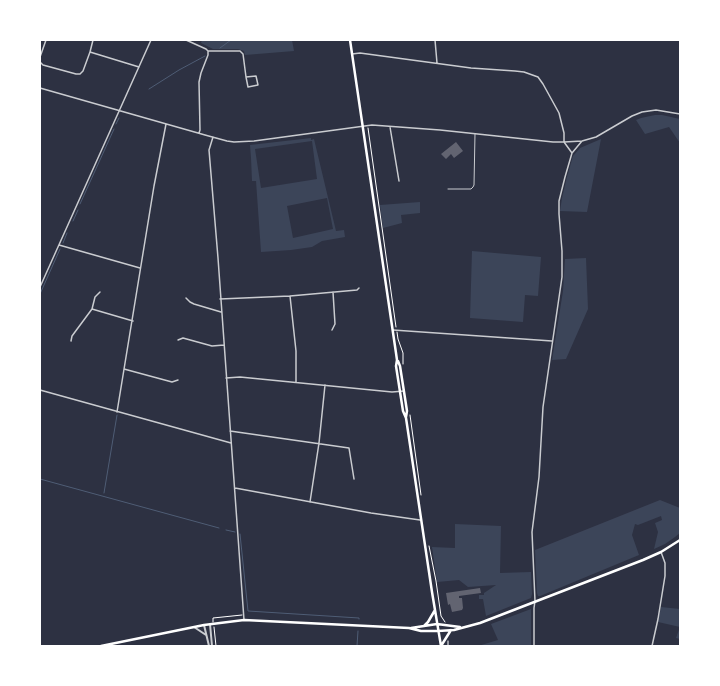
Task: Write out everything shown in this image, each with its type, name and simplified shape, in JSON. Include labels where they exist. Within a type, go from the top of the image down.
[{"type":"main road","points":[[350,40],[397,360],[400,366],[402,392],[407,411],[406,418],[441,646]]},
{"type":"main road","points":[[409,628],[421,631],[438,632],[480,623],[662,552],[680,540]]},
{"type":"main road","points":[[424,626],[435,610]]},
{"type":"main road","points":[[101,646],[204,625],[244,620],[409,628],[437,624],[461,627]]},
{"type":"main road","points":[[441,646],[452,630]]},
{"type":"street","points":[[46,40],[40,62],[43,65],[76,74],[80,74],[83,71],[93,40]]},
{"type":"street","points":[[40,287],[151,40]]},
{"type":"street","points":[[186,40],[208,51],[240,51],[243,54],[246,77],[248,86],[258,85],[256,76],[246,77]]},
{"type":"street","points":[[435,40],[437,63]]},
{"type":"street","points":[[199,134],[199,82],[208,51]]},
{"type":"street","points":[[90,52],[139,67]]},
{"type":"street","points":[[352,54],[360,53],[471,68],[524,72],[538,77],[559,113],[564,133],[564,142],[572,153]]},
{"type":"street","points":[[40,88],[213,138],[244,142],[363,126],[475,133],[553,142],[582,141],[596,137],[632,116],[642,112],[656,110],[680,114]]},
{"type":"street","points":[[117,412],[154,186],[166,124]]},
{"type":"street","points":[[390,127],[399,181]]},
{"type":"street","points":[[213,138],[209,150],[244,620]]},
{"type":"street","points":[[534,646],[535,601],[532,532],[539,477],[543,407],[562,277],[559,201],[572,153],[582,141]]},
{"type":"street","points":[[59,245],[141,268]]},
{"type":"street","points":[[220,299],[290,296],[357,290],[359,288]]},
{"type":"street","points":[[70,341],[72,336],[92,310],[95,297],[100,292]]},
{"type":"street","points":[[332,330],[335,324],[333,292]]},
{"type":"street","points":[[290,296],[296,351],[296,383]]},
{"type":"street","points":[[186,298],[194,304],[221,312]]},
{"type":"street","points":[[92,310],[132,321]]},
{"type":"street","points":[[393,330],[552,341]]},
{"type":"street","points":[[178,340],[183,338],[212,346],[224,345]]},
{"type":"street","points":[[124,369],[172,382],[178,380]]},
{"type":"street","points":[[226,378],[240,377],[402,392]]},
{"type":"street","points":[[310,502],[319,443],[325,385]]},
{"type":"street","points":[[40,390],[231,443]]},
{"type":"street","points":[[230,431],[349,448],[354,479]]},
{"type":"street","points":[[235,488],[371,513],[421,520]]},
{"type":"street","points":[[652,646],[665,576],[665,563],[662,552]]},
{"type":"street","points":[[210,646],[212,624]]},
{"type":"street","points":[[204,625],[210,646]]},
{"type":"street","points":[[194,627],[207,636]]},
{"type":"lane","points":[[448,189],[468,189],[474,185],[475,133]]},
{"type":"path","points":[[367,126],[398,339],[403,353],[403,367]]},
{"type":"path","points":[[409,412],[422,500]]},
{"type":"path","points":[[428,544],[436,581],[441,616],[445,625]]},
{"type":"path","points":[[216,646],[212,624],[213,618],[244,615]]},
{"type":"path","points":[[447,636],[449,638],[448,646]]},
{"type":"shaded area","points":[[202,40],[292,40],[294,51],[245,55],[244,51],[238,49],[213,49],[201,43]]},
{"type":"shaded area","points":[[655,115],[680,119],[680,143],[669,127],[645,134],[636,120]]},
{"type":"shaded area","points":[[311,138],[311,140],[314,139],[336,231],[344,230],[345,237],[322,241],[312,247],[261,252],[256,181],[252,181],[250,145]],"holes":[[[312,141],[317,179],[261,188],[255,149]],[[327,198],[333,229],[293,238],[287,206]]]},
{"type":"shaded area","points":[[601,139],[587,212],[560,211],[573,156],[580,148]]},
{"type":"shaded area","points":[[420,202],[420,213],[401,215],[402,223],[383,228],[380,205]]},
{"type":"shaded area","points":[[472,251],[541,257],[538,296],[525,295],[523,322],[470,318]]},
{"type":"shaded area","points":[[586,258],[588,309],[566,359],[552,360],[563,291],[565,259]]},
{"type":"shaded area","points":[[660,500],[680,508],[680,533],[675,537],[654,549],[658,532],[655,523],[662,520],[661,516],[638,525],[635,524],[632,535],[639,555],[538,596],[535,550]]},
{"type":"shaded area","points":[[455,524],[501,526],[500,573],[531,572],[531,598],[486,616],[483,599],[479,599],[479,595],[484,595],[484,593],[496,585],[468,587],[459,580],[437,582],[432,547],[455,548]]},
{"type":"shaded area","points":[[661,607],[680,609],[680,627],[658,622]]},
{"type":"shaded area","points":[[531,609],[531,646],[478,646],[498,640],[491,624]]},
{"type":"shaded area","points":[[680,627],[680,639],[676,638]]},
{"type":"building","points":[[456,142],[463,151],[454,158],[451,154],[446,159],[441,154]]},
{"type":"building","points":[[480,588],[481,593],[459,596],[459,598],[462,598],[463,608],[462,610],[452,612],[450,604],[448,605],[446,593]]},
{"type":"waterway","points":[[220,48],[231,40]]},
{"type":"waterway","points":[[149,89],[205,56]]},
{"type":"waterway","points":[[116,124],[119,118]]},
{"type":"waterway","points":[[80,204],[114,129]]},
{"type":"waterway","points":[[73,221],[78,210]]},
{"type":"waterway","points":[[63,243],[67,233]]},
{"type":"waterway","points":[[40,294],[60,249]]},
{"type":"waterway","points":[[104,493],[117,415]]},
{"type":"waterway","points":[[40,479],[219,528]]},
{"type":"waterway","points":[[226,530],[235,532]]},
{"type":"waterway","points":[[240,534],[248,611],[359,619]]},
{"type":"waterway","points":[[357,646],[358,631]]}]
